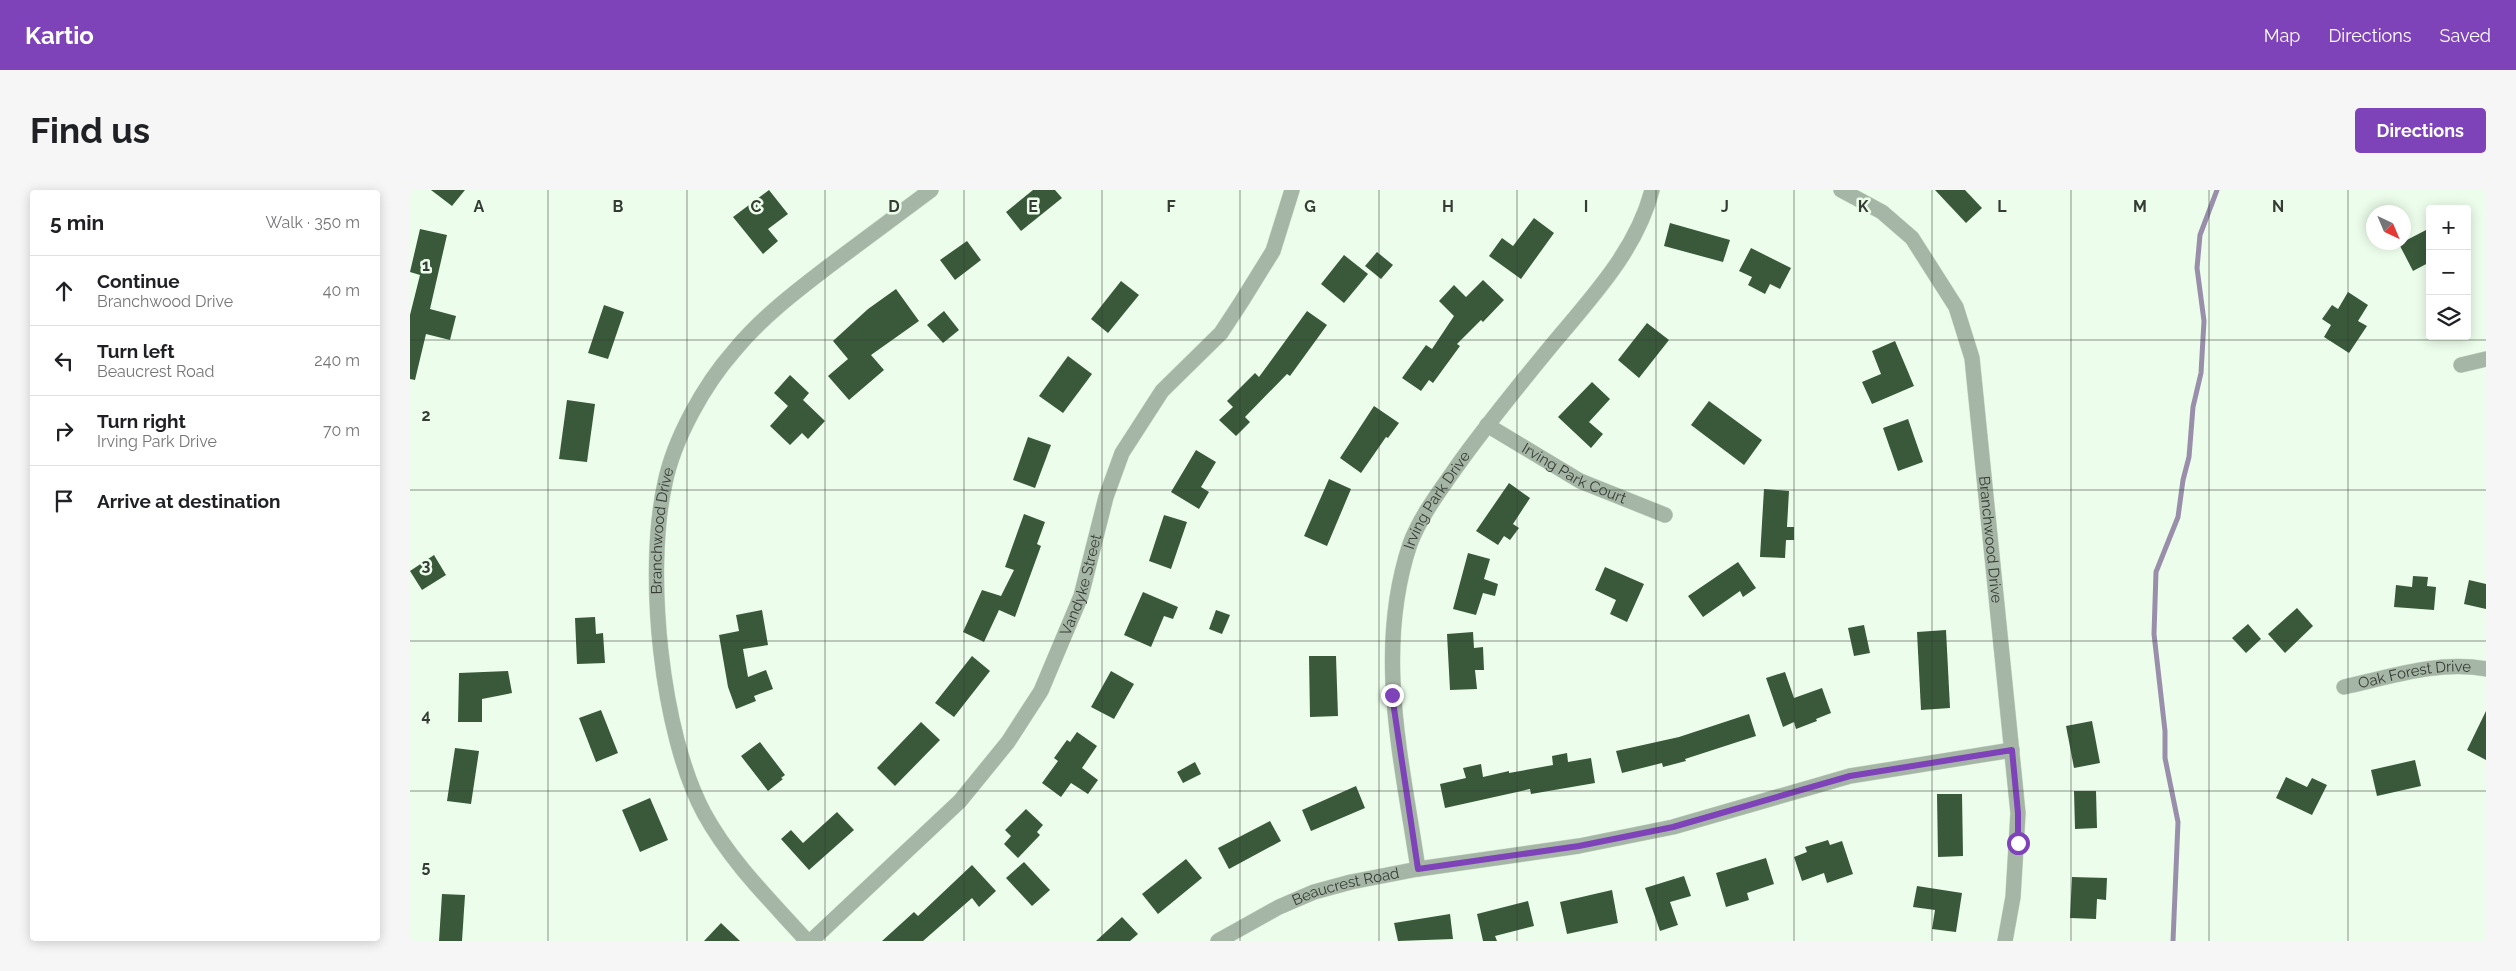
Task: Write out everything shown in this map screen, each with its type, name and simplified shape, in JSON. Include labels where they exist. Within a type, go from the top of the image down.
[{"type":"street","name":"Branchwood Drive","points":[[809,941],[747,874],[719,838],[691,784],[672,719],[662,649],[657,596],[656,549],[659,511],[665,481],[679,443],[691,417],[732,352],[758,324],[787,299],[931,190]]},
{"type":"street","name":"Vandyke Street","points":[[809,941],[960,801],[1008,742],[1041,690],[1081,596],[1106,497],[1122,453],[1162,391],[1221,333],[1242,302],[1273,250],[1292,190]]},
{"type":"street","name":"Irving Park Drive","points":[[1418,869],[1392,695],[1392,641],[1398,592],[1411,543],[1436,495],[1487,425],[1615,268],[1647,211],[1652,190]]},
{"type":"street","name":"Branchwood Drive","points":[[1840,190],[1882,212],[1912,238],[1956,307],[1972,358],[2018,813],[2018,843],[2013,897],[2005,941]]},
{"type":"street","points":[[2461,365],[2486,359]]},
{"type":"street","name":"Irving Park Court","points":[[1487,425],[1580,481],[1665,515]]},
{"type":"street","name":"Oak Forest Drive","points":[[2344,687],[2446,666],[2468,666],[2486,669]]},
{"type":"street","name":"Beaucrest Road","points":[[1218,941],[1279,907],[1314,892],[1418,869],[1588,844],[1673,827],[1850,776],[2012,750]]},
{"type":"building","points":[[431,190],[465,190],[452,206]]},
{"type":"building","points":[[769,190],[788,214],[768,229],[778,241],[763,254],[733,217]]},
{"type":"building","points":[[1033,190],[1055,190],[1062,198],[1021,231],[1006,212]]},
{"type":"building","points":[[1935,190],[1965,190],[1982,208],[1966,223]]},
{"type":"building","points":[[1534,218],[1554,233],[1521,279],[1489,256],[1502,238],[1513,246]]},
{"type":"building","points":[[1670,223],[1730,240],[1723,262],[1664,246]]},
{"type":"building","points":[[420,229],[447,235],[430,309],[456,316],[450,340],[426,334],[415,380],[410,379],[410,315],[420,275],[410,272]]},
{"type":"building","points":[[2426,230],[2426,264],[2413,271],[2402,250],[2411,250],[2411,238]]},
{"type":"building","points":[[967,241],[981,260],[955,280],[940,260]]},
{"type":"building","points":[[1751,248],[1791,268],[1780,289],[1770,284],[1765,294],[1748,285],[1752,277],[1739,271]]},
{"type":"building","points":[[1377,252],[1393,265],[1381,279],[1365,266]]},
{"type":"building","points":[[1344,255],[1368,274],[1344,303],[1321,284]]},
{"type":"building","points":[[1483,280],[1504,300],[1483,322],[1481,320],[1457,344],[1460,346],[1433,383],[1429,380],[1421,391],[1402,378],[1426,345],[1432,349],[1454,316],[1439,301],[1454,285],[1466,297]]},
{"type":"building","points":[[1121,281],[1139,295],[1108,333],[1091,319]]},
{"type":"building","points":[[896,289],[919,321],[871,355],[884,370],[849,400],[828,376],[848,359],[833,341],[868,309]]},
{"type":"building","points":[[2348,292],[2368,305],[2358,321],[2367,326],[2349,353],[2324,337],[2331,325],[2322,319],[2332,305],[2338,309]]},
{"type":"building","points":[[604,305],[624,312],[608,359],[588,353]]},
{"type":"building","points":[[944,311],[959,330],[943,343],[927,325]]},
{"type":"building","points":[[1307,311],[1327,325],[1290,376],[1287,374],[1245,417],[1250,422],[1236,436],[1219,420],[1233,407],[1227,401],[1255,373],[1259,377]]},
{"type":"building","points":[[1647,323],[1669,340],[1639,378],[1618,360]]},
{"type":"building","points":[[1895,341],[1914,386],[1872,404],[1862,382],[1881,374],[1872,351]]},
{"type":"building","points":[[1068,356],[1092,374],[1063,413],[1039,396]]},
{"type":"building","points":[[790,375],[809,393],[803,400],[825,421],[808,439],[802,433],[790,445],[770,426],[788,406],[774,393]]},
{"type":"building","points":[[1592,382],[1610,399],[1589,422],[1603,434],[1591,448],[1558,417]]},
{"type":"building","points":[[567,400],[595,404],[587,462],[559,459]]},
{"type":"building","points":[[1709,401],[1762,440],[1744,465],[1691,425]]},
{"type":"building","points":[[1374,406],[1399,423],[1388,438],[1386,437],[1361,473],[1340,458]]},
{"type":"building","points":[[1908,419],[1923,462],[1898,471],[1883,428]]},
{"type":"building","points":[[1028,437],[1051,445],[1035,488],[1013,480]]},
{"type":"building","points":[[1196,450],[1216,462],[1201,487],[1209,492],[1199,509],[1171,492]]},
{"type":"building","points":[[1329,479],[1351,489],[1327,546],[1304,536]]},
{"type":"building","points":[[1509,483],[1530,498],[1513,524],[1519,528],[1510,540],[1504,536],[1498,545],[1476,531]]},
{"type":"building","points":[[1764,489],[1789,491],[1787,527],[1794,527],[1794,540],[1786,540],[1785,558],[1760,557]]},
{"type":"building","points":[[1024,514],[1045,522],[1037,544],[1041,546],[1015,617],[999,610],[984,642],[963,632],[982,590],[1001,596],[1014,570],[1005,567]]},
{"type":"building","points":[[1164,515],[1187,522],[1171,569],[1149,561]]},
{"type":"building","points":[[1468,553],[1490,559],[1484,579],[1498,584],[1495,596],[1483,593],[1476,615],[1453,609]]},
{"type":"building","points":[[434,555],[446,575],[422,590],[410,571]]},
{"type":"building","points":[[1738,562],[1756,588],[1743,597],[1740,591],[1703,617],[1688,596]]},
{"type":"building","points":[[1605,567],[1644,584],[1627,622],[1610,614],[1616,600],[1595,590]]},
{"type":"building","points":[[2413,576],[2428,577],[2427,586],[2436,587],[2434,610],[2394,607],[2396,585],[2412,587]]},
{"type":"building","points":[[2469,580],[2486,584],[2486,609],[2464,604]]},
{"type":"building","points":[[1143,592],[1178,607],[1173,619],[1164,616],[1151,647],[1124,635]]},
{"type":"building","points":[[2297,608],[2313,626],[2285,653],[2268,634]]},
{"type":"building","points":[[762,610],[768,645],[743,649],[748,677],[766,670],[773,689],[754,696],[756,701],[736,709],[728,687],[719,635],[739,631],[736,615]]},
{"type":"building","points":[[1216,610],[1230,615],[1222,634],[1209,629]]},
{"type":"building","points":[[595,617],[596,634],[603,633],[605,663],[577,664],[575,618]]},
{"type":"building","points":[[2248,624],[2261,639],[2246,653],[2232,638]]},
{"type":"building","points":[[1864,625],[1870,653],[1854,656],[1848,628]]},
{"type":"building","points":[[1946,630],[1950,708],[1921,710],[1917,632]]},
{"type":"building","points":[[1473,632],[1474,648],[1483,647],[1484,670],[1475,670],[1477,689],[1450,690],[1447,634]]},
{"type":"building","points":[[972,656],[990,671],[954,717],[935,703]]},
{"type":"building","points":[[1309,656],[1336,656],[1338,716],[1310,717]]},
{"type":"building","points":[[508,671],[512,693],[482,699],[482,722],[458,722],[459,673]]},
{"type":"building","points":[[1111,671],[1134,684],[1114,719],[1091,707]]},
{"type":"building","points":[[1785,672],[1794,698],[1822,688],[1831,713],[1796,729],[1794,722],[1783,727],[1766,678]]},
{"type":"building","points":[[601,710],[618,753],[596,762],[579,718]]},
{"type":"building","points":[[2486,711],[2486,760],[2467,750]]},
{"type":"building","points":[[1749,714],[1756,736],[1685,759],[1686,761],[1663,767],[1662,763],[1622,773],[1616,751],[1679,737]]},
{"type":"building","points":[[2092,721],[2100,763],[2074,768],[2066,726]]},
{"type":"building","points":[[921,722],[940,740],[895,786],[877,768]]},
{"type":"building","points":[[1077,732],[1097,746],[1082,768],[1098,780],[1088,794],[1071,783],[1061,797],[1042,783],[1058,761],[1054,758],[1067,740],[1070,742]]},
{"type":"building","points":[[760,742],[785,775],[781,778],[783,779],[768,791],[741,756]]},
{"type":"building","points":[[455,748],[479,751],[471,804],[447,801]]},
{"type":"building","points":[[1567,753],[1568,762],[1591,758],[1595,783],[1531,794],[1530,789],[1445,808],[1440,784],[1466,778],[1463,768],[1481,764],[1483,777],[1509,771],[1509,773],[1553,765],[1552,756]]},
{"type":"building","points":[[2415,760],[2421,786],[2377,796],[2371,770]]},
{"type":"building","points":[[1195,762],[1201,774],[1183,783],[1177,772]]},
{"type":"building","points":[[2286,777],[2307,787],[2312,778],[2327,785],[2312,815],[2276,798]]},
{"type":"building","points":[[1356,786],[1365,808],[1311,831],[1302,810]]},
{"type":"building","points":[[2074,791],[2096,791],[2097,828],[2075,829]]},
{"type":"building","points":[[1937,794],[1962,794],[1963,856],[1938,857]]},
{"type":"building","points":[[650,798],[668,840],[640,852],[622,810]]},
{"type":"building","points":[[1026,809],[1043,825],[1037,832],[1040,835],[1018,858],[1004,844],[1011,836],[1005,830]]},
{"type":"building","points":[[837,812],[854,830],[809,870],[781,839],[791,830],[803,843]]},
{"type":"building","points":[[1270,821],[1281,841],[1229,869],[1218,848]]},
{"type":"building","points":[[1828,840],[1830,845],[1842,841],[1853,874],[1827,883],[1824,873],[1802,881],[1794,857],[1807,852],[1805,847]]},
{"type":"building","points":[[1766,858],[1774,884],[1747,893],[1749,900],[1726,907],[1716,873]]},
{"type":"building","points":[[1186,859],[1202,878],[1158,914],[1142,894]]},
{"type":"building","points":[[1024,862],[1050,890],[1032,906],[1006,878]]},
{"type":"building","points":[[972,865],[996,891],[979,907],[972,898],[923,941],[882,941],[914,912],[918,916]]},
{"type":"building","points":[[1684,876],[1691,896],[1670,902],[1678,925],[1660,931],[1645,888]]},
{"type":"building","points":[[2072,877],[2107,878],[2106,900],[2097,899],[2096,919],[2070,918]]},
{"type":"building","points":[[1917,886],[1962,893],[1956,932],[1932,929],[1935,910],[1913,907]]},
{"type":"building","points":[[1612,890],[1618,923],[1567,934],[1560,902]]},
{"type":"building","points":[[442,894],[465,895],[462,941],[439,941]]},
{"type":"building","points":[[1528,901],[1534,926],[1495,936],[1497,941],[1483,941],[1477,914]]},
{"type":"building","points":[[1450,914],[1453,939],[1398,941],[1394,923]]},
{"type":"building","points":[[1122,917],[1138,934],[1130,941],[1096,941]]},
{"type":"building","points":[[721,923],[740,941],[704,941]]},
{"type":"waterway","points":[[2173,941],[2178,822],[2165,758],[2165,731],[2154,634],[2156,572],[2178,517],[2183,480],[2189,457],[2193,407],[2201,373],[2204,321],[2197,268],[2200,235],[2217,190]]},
{"type":"route","points":[[1392,695],[1418,869],[1579,846],[1673,827],[1850,776],[2012,750],[2018,813],[2018,843]]}]
